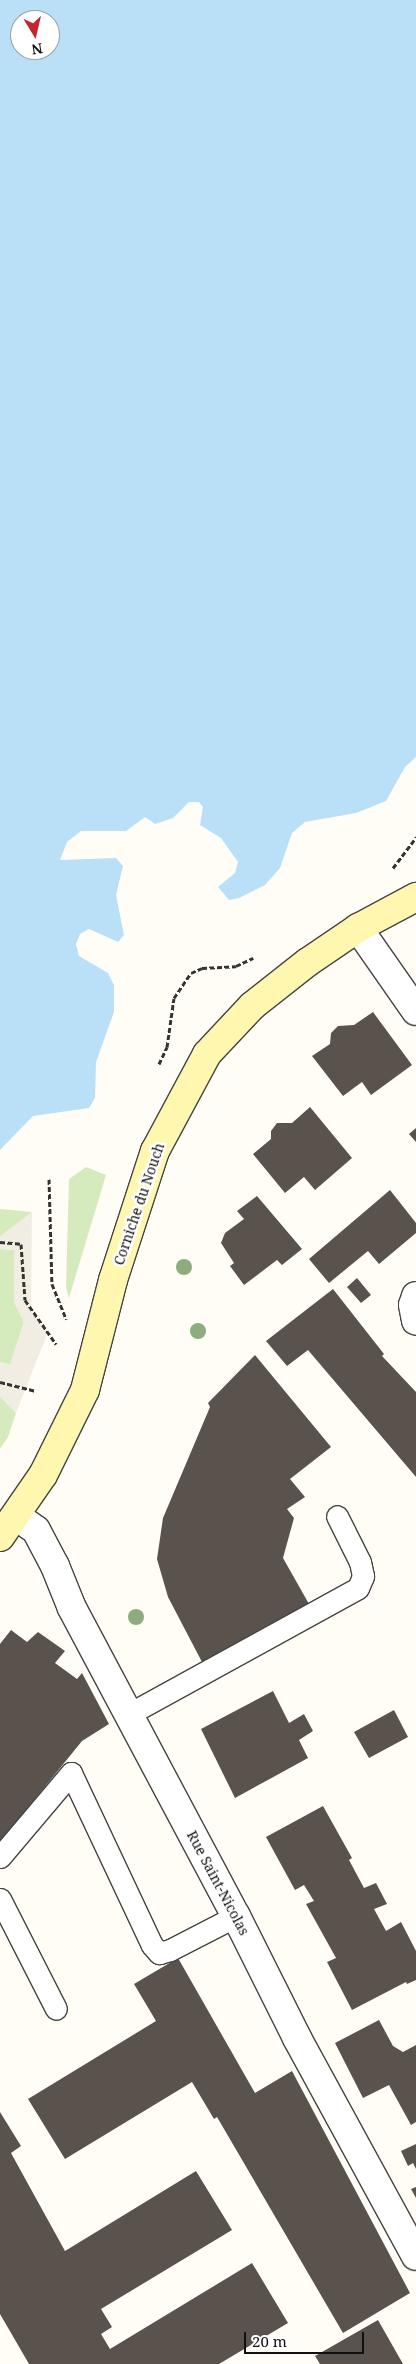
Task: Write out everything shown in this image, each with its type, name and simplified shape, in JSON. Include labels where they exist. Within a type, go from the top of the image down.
[{"type":"street","name":"Corniche du Nouch","points":[[8,1526],[43,1475],[85,1390],[114,1280],[155,1151],[207,1054],[252,1006],[358,928],[416,897]]},
{"type":"street","points":[[358,928],[416,1012]]},
{"type":"street","points":[[416,1296],[412,1305],[416,1321]]},
{"type":"street","name":"Rue Saint-Nicolas","points":[[8,1526],[36,1530],[55,1566],[72,1608],[236,1916],[297,2038],[416,2256]]},
{"type":"lane","points":[[129,1714],[358,1588],[363,1576],[360,1562],[337,1516]]},
{"type":"lane","points":[[0,1857],[71,1773],[152,1945],[159,1953],[170,1950],[236,1916]]},
{"type":"lane","points":[[0,1899],[56,2009]]},
{"type":"path","points":[[49,1179],[52,1284],[66,1319]]},
{"type":"path","points":[[0,1242],[21,1244],[25,1300],[56,1344]]},
{"type":"path","points":[[0,1382],[36,1390]]},
{"type":"green space","points":[[86,1167],[106,1175],[69,1298],[66,1287],[69,1179]]},
{"type":"green space","points":[[0,1209],[32,1212],[4,1236],[0,1236]]},
{"type":"green space","points":[[0,1249],[14,1250],[14,1302],[24,1322],[10,1365],[0,1362]]},
{"type":"green space","points":[[0,1396],[16,1413],[8,1437],[0,1449]]},
{"type":"shaded area","points":[[32,1212],[31,1306],[48,1332],[16,1413],[0,1396],[0,1362],[10,1365],[24,1322],[14,1302],[14,1250],[0,1249],[0,1236]]},
{"type":"water","points":[[0,0],[416,0],[416,757],[405,767],[386,801],[356,813],[305,822],[292,833],[280,868],[265,885],[239,898],[229,900],[218,887],[235,873],[238,862],[221,838],[200,825],[203,807],[199,802],[189,802],[173,818],[155,824],[145,817],[126,831],[81,831],[67,842],[60,860],[116,858],[123,866],[116,895],[124,935],[118,942],[89,929],[80,934],[76,944],[79,956],[108,973],[114,985],[114,1012],[96,1062],[95,1098],[89,1108],[33,1116],[0,1150]]},
{"type":"building","points":[[373,1012],[412,1065],[371,1095],[362,1082],[343,1096],[312,1056],[330,1044],[331,1033],[338,1026],[354,1025]]},
{"type":"building","points":[[310,1107],[352,1158],[315,1190],[304,1177],[285,1193],[253,1154],[271,1139],[271,1131],[277,1123],[292,1123]]},
{"type":"building","points":[[416,1128],[416,1142],[409,1134]]},
{"type":"building","points":[[390,1190],[416,1223],[416,1233],[379,1264],[368,1251],[329,1283],[309,1259]]},
{"type":"building","points":[[257,1196],[302,1249],[282,1265],[277,1260],[244,1285],[230,1266],[234,1263],[221,1243],[225,1233],[244,1219],[237,1211]]},
{"type":"building","points":[[357,1278],[371,1295],[361,1303],[347,1287]]},
{"type":"building","points":[[333,1289],[384,1354],[382,1356],[416,1392],[416,1477],[308,1350],[287,1366],[266,1341]]},
{"type":"building","points":[[255,1355],[331,1447],[290,1479],[305,1497],[287,1509],[294,1518],[283,1558],[309,1604],[202,1662],[168,1597],[157,1559],[163,1518],[210,1407],[208,1403]]},
{"type":"building","points":[[11,1630],[27,1642],[38,1632],[65,1651],[55,1663],[77,1679],[82,1673],[109,1724],[82,1741],[0,1842],[0,1644]]},
{"type":"building","points":[[273,1691],[289,1723],[304,1714],[313,1731],[299,1740],[308,1758],[235,1798],[201,1729]]},
{"type":"building","points":[[394,1710],[408,1737],[369,1758],[354,1732]]},
{"type":"building","points":[[323,1806],[352,1858],[349,1860],[364,1888],[376,1883],[387,1904],[374,1909],[386,1931],[401,1922],[416,1951],[416,1980],[407,1984],[406,1982],[352,2010],[327,1962],[336,1958],[306,1904],[314,1901],[304,1885],[295,1890],[266,1837]]},
{"type":"building","points":[[178,1958],[255,2093],[292,2071],[410,2293],[343,2333],[217,2117],[214,2119],[192,2082],[65,2159],[28,2099],[156,2021],[134,1984]]},
{"type":"building","points":[[379,2020],[393,2046],[403,2052],[416,2045],[416,2122],[411,2125],[389,2085],[363,2098],[335,2043]]},
{"type":"building","points":[[0,2112],[21,2146],[11,2153],[65,2251],[196,2171],[232,2230],[101,2309],[112,2327],[101,2334],[110,2349],[252,2263],[288,2323],[219,2364],[29,2364],[0,2314]]},
{"type":"building","points":[[416,2144],[416,2169],[413,2163],[408,2166],[401,2151]]},
{"type":"building","points":[[416,2187],[416,2198],[411,2189]]},
{"type":"building","points":[[378,2320],[403,2364],[320,2364],[315,2356]]}]
